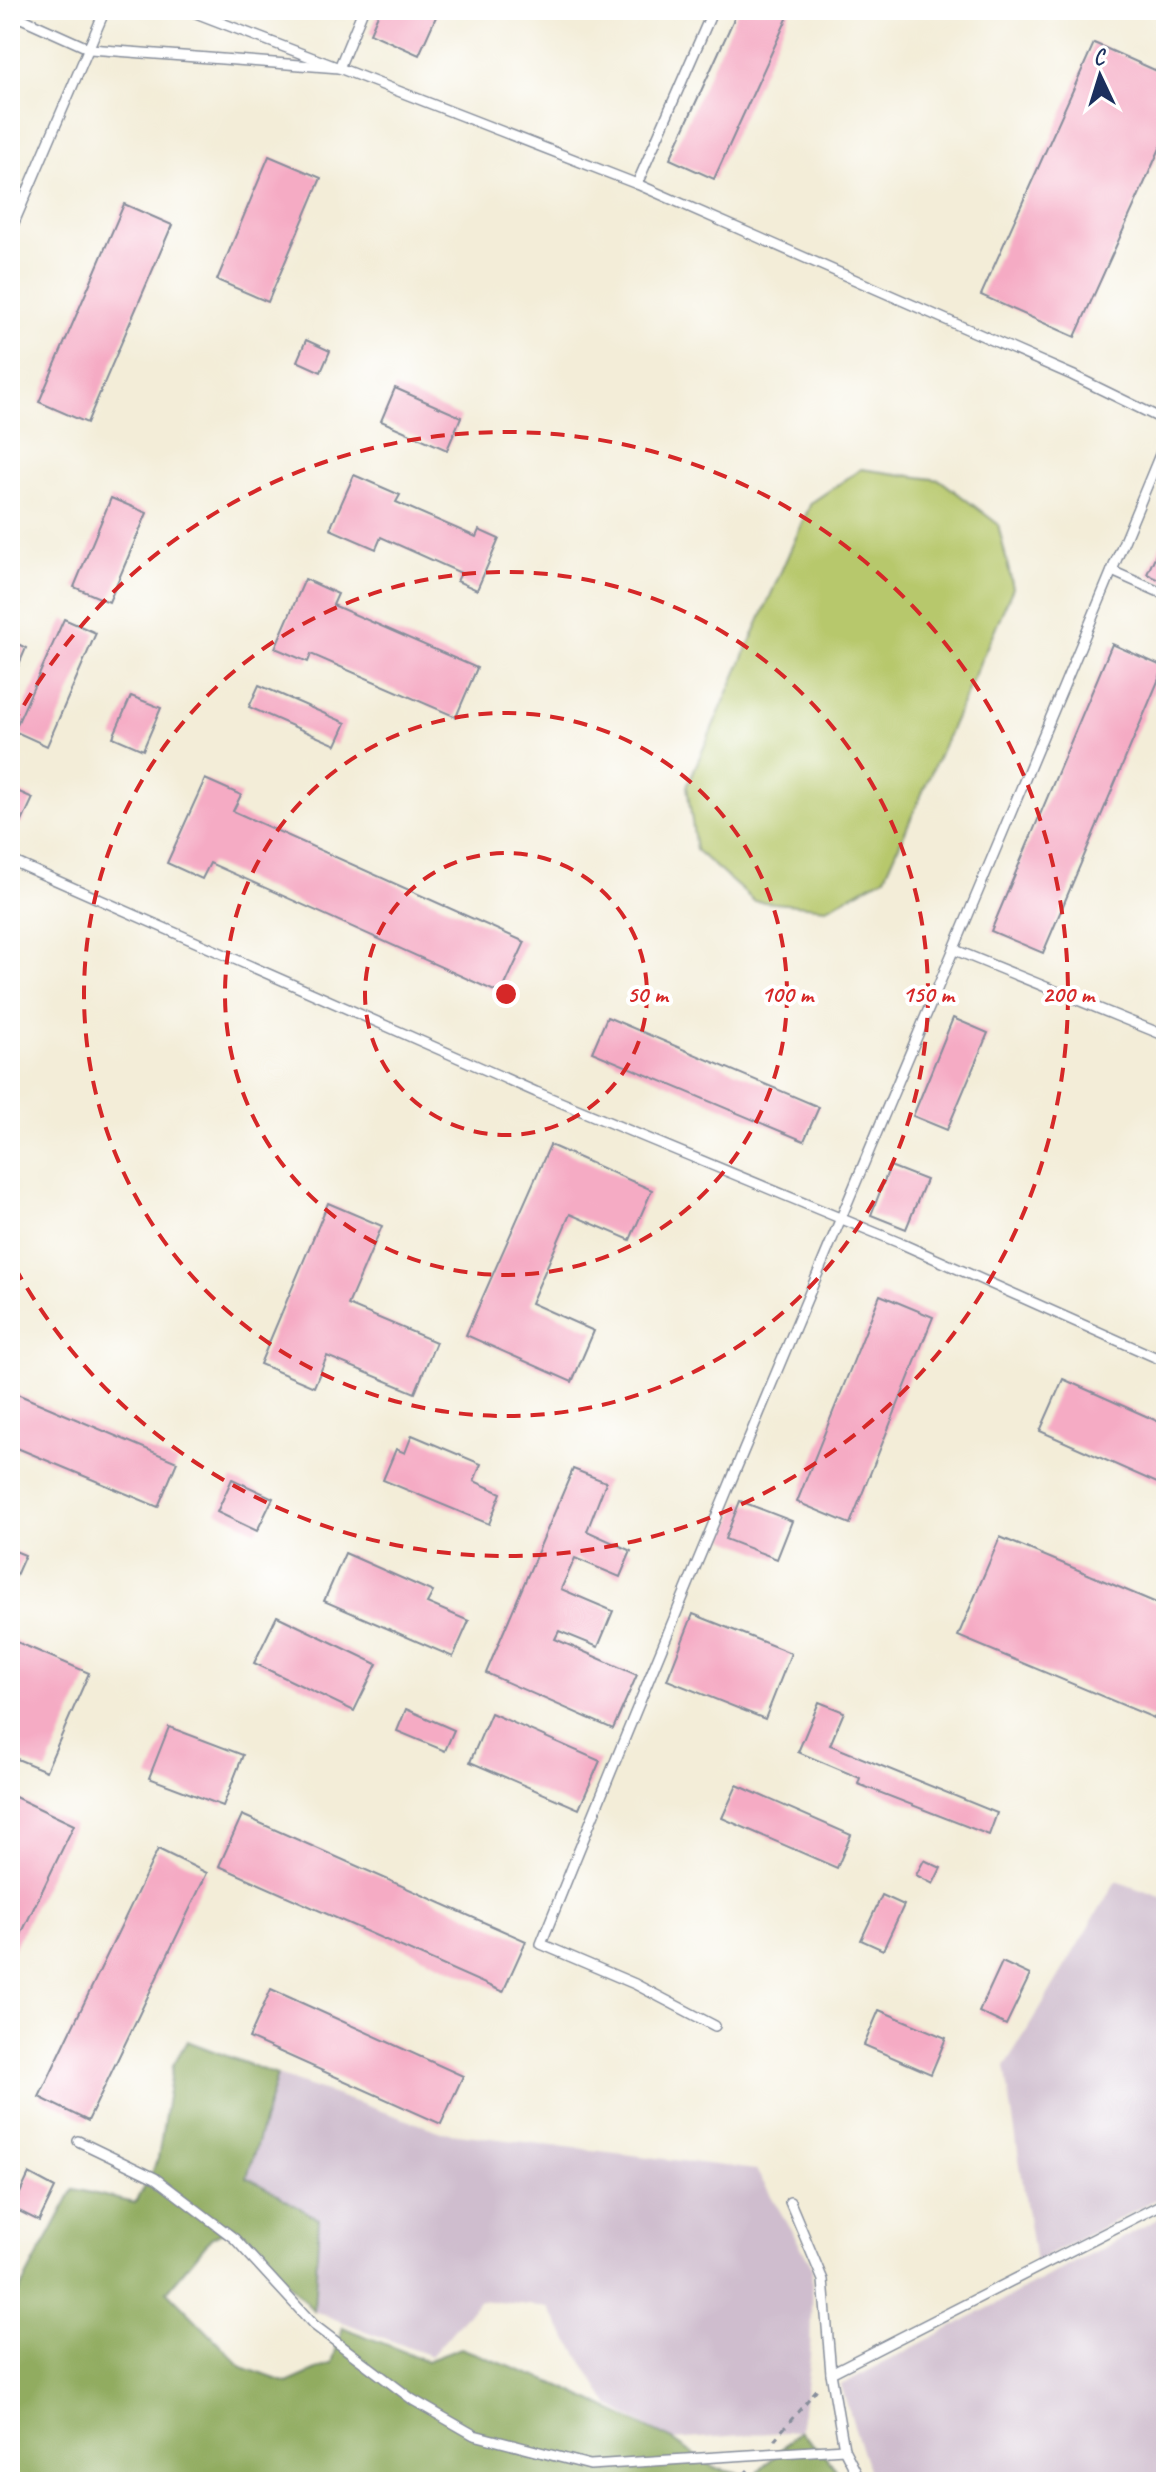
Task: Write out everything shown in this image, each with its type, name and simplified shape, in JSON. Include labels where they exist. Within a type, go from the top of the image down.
[{"type":"lane","points":[[10,232],[105,10]]},
{"type":"lane","points":[[188,10],[637,184],[1072,375],[1166,421]]},
{"type":"lane","points":[[339,68],[363,10]]},
{"type":"lane","points":[[637,184],[713,10]]},
{"type":"lane","points":[[10,13],[90,49],[339,68]]},
{"type":"lane","points":[[715,2026],[635,1984],[541,1944],[724,1492],[955,950],[1166,440]]},
{"type":"lane","points":[[1112,571],[1166,595]]},
{"type":"lane","points":[[10,860],[536,1092],[840,1219],[1166,1362]]},
{"type":"lane","points":[[955,950],[1166,1036]]},
{"type":"lane","points":[[78,2141],[155,2178],[235,2239],[314,2325],[413,2400],[474,2435],[590,2465],[844,2449]]},
{"type":"lane","points":[[790,2202],[823,2280],[831,2373],[844,2449],[861,2482]]},
{"type":"lane","points":[[831,2373],[1166,2202]]},
{"type":"path","points":[[737,2482],[831,2373]]},
{"type":"shaded area","points":[[1116,1881],[1166,1899],[1166,2194],[1035,2262],[1005,2067]]},
{"type":"shaded area","points":[[277,2075],[442,2132],[756,2170],[812,2266],[810,2357],[800,2431],[673,2440],[609,2405],[548,2307],[480,2300],[431,2356],[314,2311],[319,2219],[247,2178]]},
{"type":"shaded area","points":[[1166,2215],[1166,2482],[872,2482],[841,2385]]},
{"type":"green space","points":[[861,469],[940,480],[998,524],[1013,588],[885,877],[827,908],[754,901],[696,850],[687,786],[811,503]]},
{"type":"green space","points":[[187,2041],[277,2075],[247,2177],[319,2219],[314,2311],[233,2226],[211,2238],[167,2291],[242,2367],[287,2383],[332,2363],[343,2327],[427,2361],[461,2348],[561,2386],[673,2440],[714,2468],[753,2477],[800,2431],[834,2466],[843,2482],[10,2482],[10,2308],[74,2189],[135,2203],[158,2159],[173,2065]]},
{"type":"building","points":[[380,10],[439,10],[419,55],[370,33]]},
{"type":"building","points":[[521,10],[539,10],[536,17]]},
{"type":"building","points":[[738,10],[791,10],[714,179],[670,159]]},
{"type":"building","points":[[1094,43],[1166,75],[1166,135],[1075,337],[981,295]]},
{"type":"building","points":[[269,156],[321,178],[268,302],[217,280]]},
{"type":"building","points":[[124,204],[172,225],[87,423],[39,402]]},
{"type":"building","points":[[306,340],[330,351],[321,372],[297,361]]},
{"type":"building","points":[[395,388],[461,417],[447,450],[381,421]]},
{"type":"building","points":[[354,475],[400,495],[396,502],[476,537],[479,530],[499,539],[477,590],[457,581],[461,573],[381,537],[376,549],[330,529]]},
{"type":"building","points":[[111,498],[147,513],[109,602],[74,587]]},
{"type":"building","points":[[1166,533],[1166,583],[1147,574]]},
{"type":"building","points":[[305,579],[338,594],[333,605],[477,668],[456,717],[311,654],[308,662],[275,648]]},
{"type":"building","points":[[10,601],[19,604],[10,624]]},
{"type":"building","points":[[64,619],[96,633],[47,746],[14,731]]},
{"type":"building","points":[[10,640],[26,648],[10,685]]},
{"type":"building","points":[[1112,644],[1164,667],[1043,953],[991,931]]},
{"type":"building","points":[[259,685],[346,723],[336,745],[249,707]]},
{"type":"building","points":[[131,696],[161,708],[143,750],[113,737]]},
{"type":"building","points":[[205,779],[241,795],[233,811],[525,942],[501,994],[210,863],[202,879],[167,863]]},
{"type":"building","points":[[10,788],[33,798],[21,824],[10,819]]},
{"type":"building","points":[[607,1017],[819,1107],[804,1141],[592,1052]]},
{"type":"building","points":[[953,1018],[988,1033],[947,1130],[913,1116]]},
{"type":"building","points":[[550,1145],[652,1190],[630,1240],[570,1214],[531,1303],[594,1331],[572,1382],[466,1335]]},
{"type":"building","points":[[890,1166],[926,1180],[906,1229],[871,1215]]},
{"type":"building","points":[[328,1203],[382,1226],[348,1305],[436,1342],[415,1393],[327,1356],[314,1387],[260,1364]]},
{"type":"building","points":[[880,1295],[933,1317],[850,1524],[797,1502]]},
{"type":"building","points":[[1063,1379],[1166,1425],[1166,1487],[1040,1431]]},
{"type":"building","points":[[10,1391],[177,1462],[158,1507],[10,1445]]},
{"type":"building","points":[[412,1435],[481,1464],[474,1481],[501,1493],[489,1524],[383,1480],[396,1449],[405,1453]]},
{"type":"building","points":[[573,1469],[606,1482],[587,1531],[631,1551],[620,1577],[575,1558],[561,1589],[613,1611],[598,1647],[559,1631],[555,1639],[637,1675],[613,1729],[486,1673]]},
{"type":"building","points":[[232,1479],[273,1498],[257,1531],[217,1512]]},
{"type":"building","points":[[740,1501],[792,1521],[777,1559],[725,1539]]},
{"type":"building","points":[[1000,1537],[1166,1607],[1166,1723],[958,1636]]},
{"type":"building","points":[[10,1549],[25,1555],[14,1580],[10,1579]]},
{"type":"building","points":[[345,1553],[433,1592],[427,1603],[469,1621],[453,1657],[324,1601]]},
{"type":"building","points":[[693,1614],[791,1653],[765,1719],[667,1680]]},
{"type":"building","points":[[277,1616],[377,1664],[354,1711],[254,1663]]},
{"type":"building","points":[[10,1639],[89,1673],[46,1771],[10,1756]]},
{"type":"building","points":[[819,1702],[844,1712],[830,1745],[997,1813],[989,1835],[858,1784],[860,1778],[798,1752]]},
{"type":"building","points":[[406,1709],[454,1730],[445,1751],[397,1731]]},
{"type":"building","points":[[491,1713],[600,1761],[579,1809],[470,1762]]},
{"type":"building","points":[[169,1727],[243,1755],[223,1806],[149,1778]]},
{"type":"building","points":[[737,1785],[851,1835],[837,1868],[722,1818]]},
{"type":"building","points":[[13,1796],[74,1825],[10,1957],[10,1803]]},
{"type":"building","points":[[242,1815],[526,1941],[503,1992],[219,1866]]},
{"type":"building","points":[[158,1849],[207,1873],[88,2121],[39,2097]]},
{"type":"building","points":[[924,1860],[941,1868],[933,1884],[916,1875]]},
{"type":"building","points":[[882,1895],[904,1905],[883,1950],[861,1940]]},
{"type":"building","points":[[1002,1962],[1030,1975],[1006,2025],[979,2012]]},
{"type":"building","points":[[271,1989],[463,2076],[441,2124],[249,2038]]},
{"type":"building","points":[[879,2010],[946,2038],[931,2074],[864,2045]]},
{"type":"building","points":[[29,2174],[55,2188],[39,2221],[13,2208]]}]
